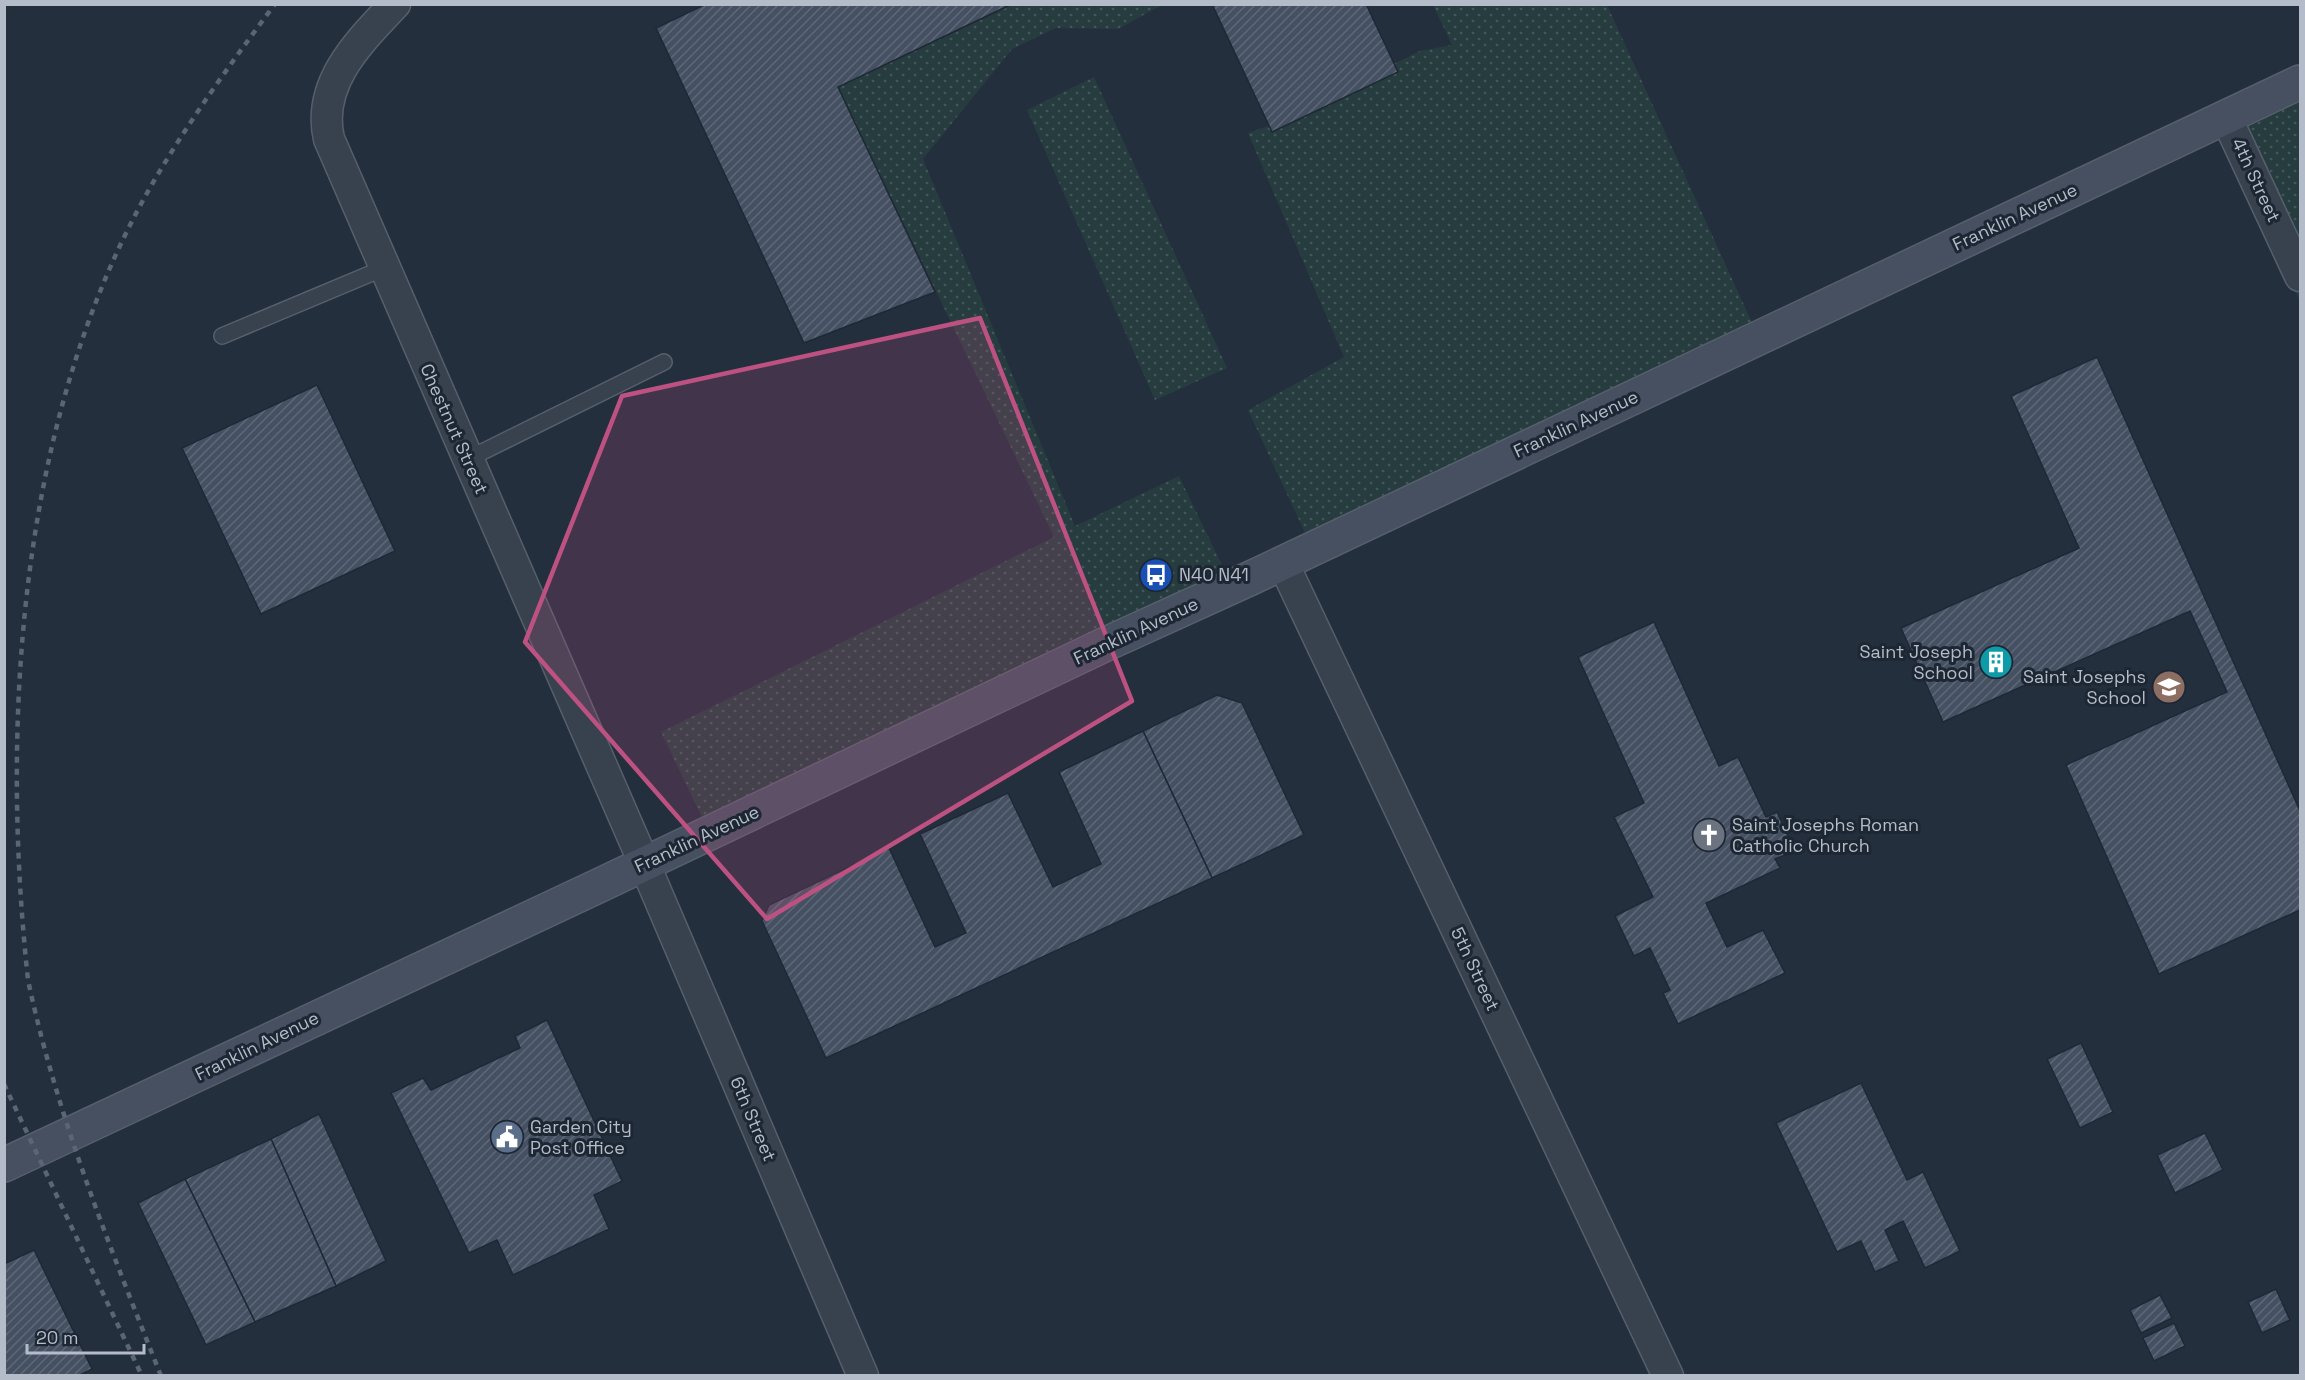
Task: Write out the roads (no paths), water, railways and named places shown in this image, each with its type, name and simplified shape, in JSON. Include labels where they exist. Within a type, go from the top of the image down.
[{"type":"main road","name":"Franklin Avenue","points":[[4,1165],[2301,82]]},
{"type":"street","name":"Chestnut Street","points":[[395,4],[349,56],[333,85],[326,110],[329,139],[644,863]]},
{"type":"street","name":"4th Street","points":[[2226,117],[2301,276]]},
{"type":"street","name":"5th Street","points":[[1283,563],[1668,1376]]},
{"type":"street","name":"6th Street","points":[[644,863],[863,1376]]},
{"type":"lane","points":[[222,336],[384,268]]},
{"type":"lane","points":[[468,459],[664,362]]},
{"type":"railway","points":[[161,1376],[104,1230],[69,1131],[28,980],[20,881],[17,779],[20,676],[30,572],[47,470],[72,371],[107,276],[165,162],[210,93],[275,4]]},
{"type":"railway","points":[[4,1084],[142,1376]]},
{"type":"place","name":"N40 N41","points":[[1156,575]]},
{"type":"place","name":"Saint Joseph School","points":[[1996,662]]},
{"type":"place","name":"Saint Josephs School","points":[[2169,687]]},
{"type":"place","name":"Saint Josephs Roman Catholic Church","points":[[1709,835]]},
{"type":"place","name":"Garden City Post Office","points":[[507,1137]]}]
